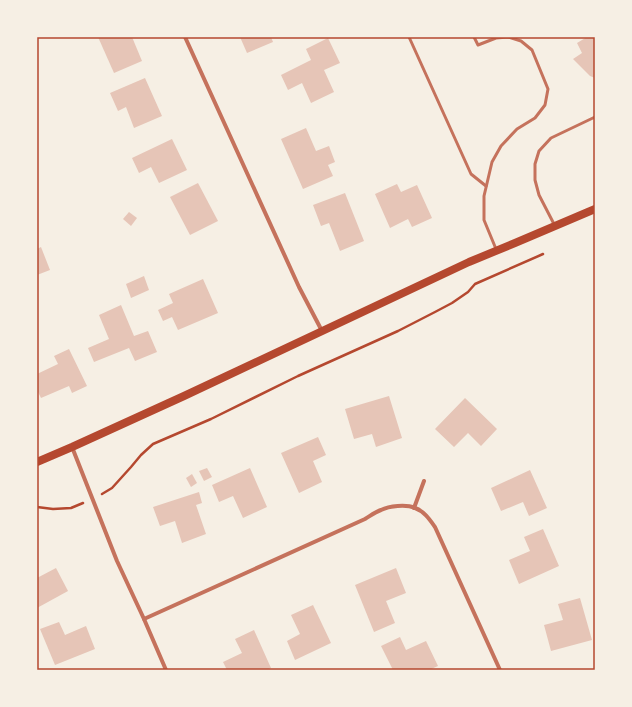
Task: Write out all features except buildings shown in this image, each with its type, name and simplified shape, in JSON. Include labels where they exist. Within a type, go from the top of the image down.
[{"type":"main road","points":[[37,462],[322,332],[469,262],[595,209]]},
{"type":"street","points":[[185,37],[299,287],[322,332]]},
{"type":"street","points":[[72,447],[117,561],[166,670]]},
{"type":"street","points":[[414,508],[424,482]]},
{"type":"street","points":[[144,619],[365,519],[381,510],[400,506],[414,508],[430,520],[435,527],[500,670]]},
{"type":"lane","points":[[409,37],[471,174],[486,186]]},
{"type":"lane","points":[[474,37],[478,45],[496,38],[508,37],[521,41],[532,50],[548,89],[544,105],[535,118],[517,129],[501,146],[492,162],[484,196],[484,220],[496,251]]},
{"type":"lane","points":[[555,226],[539,195],[535,180],[535,164],[539,151],[551,138],[595,117]]},
{"type":"path","points":[[37,507],[53,509],[71,508],[93,500],[112,488],[141,455],[153,444],[211,419],[298,376],[398,331],[452,303],[468,292],[475,284],[543,254]]}]
